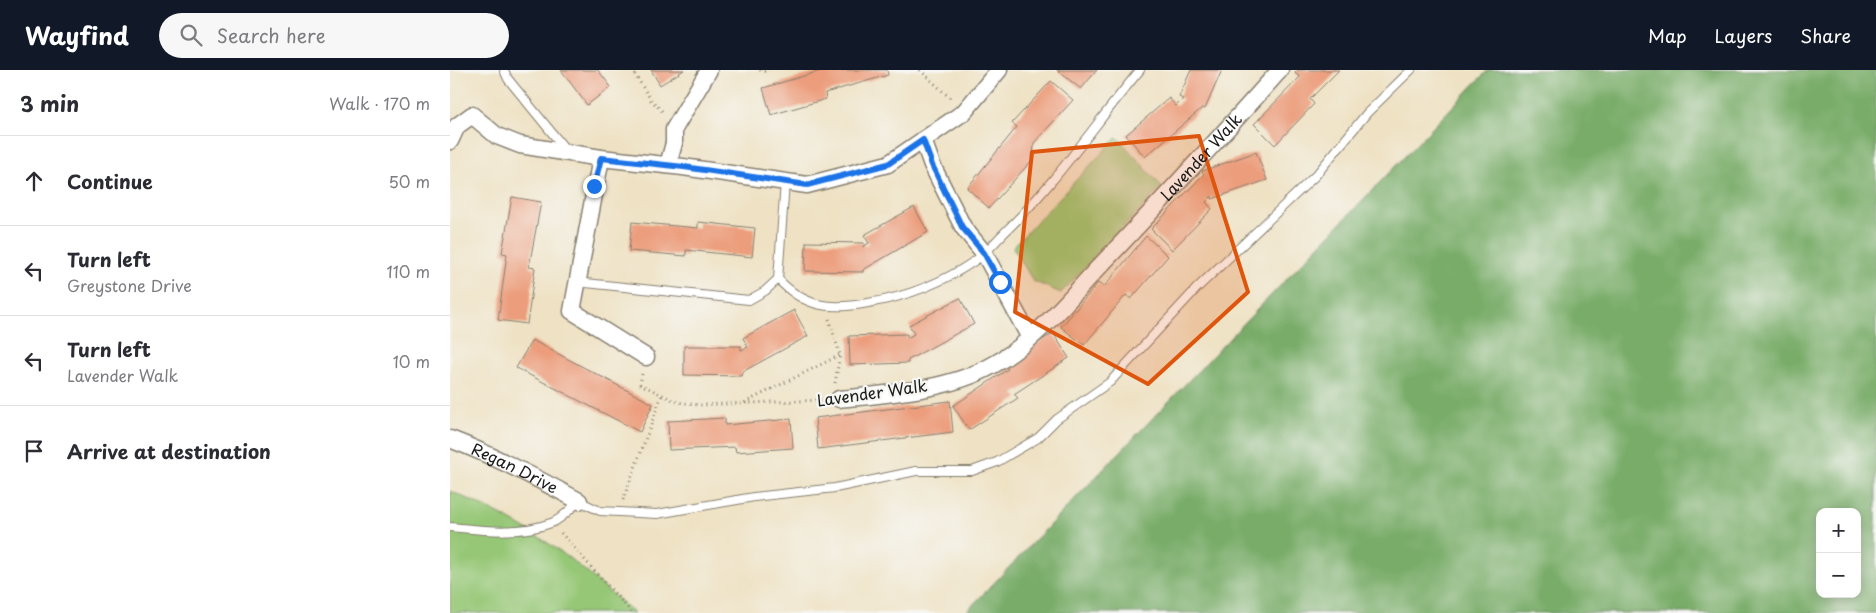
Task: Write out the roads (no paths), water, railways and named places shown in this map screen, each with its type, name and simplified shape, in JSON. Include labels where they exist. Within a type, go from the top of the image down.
[{"type":"street","points":[[668,165],[674,143],[674,129],[708,70]]},
{"type":"street","points":[[450,142],[457,126],[472,115],[497,136],[520,144],[601,158],[668,165],[807,185],[888,164],[964,112],[999,70]]},
{"type":"street","name":"Lavender Walk","points":[[839,400],[899,392],[974,374],[1000,360],[1030,338],[1176,186],[1280,70]]},
{"type":"street","points":[[923,140],[932,165],[962,227],[984,253],[1030,338]]},
{"type":"street","points":[[601,158],[572,311],[646,357]]},
{"type":"street","name":"Regan Drive","points":[[450,439],[483,451],[523,470],[579,502]]},
{"type":"lane","points":[[504,70],[508,79],[567,152]]},
{"type":"lane","points":[[778,279],[787,288],[815,304],[849,308],[906,296],[946,277],[984,253],[1028,210],[1140,70]]},
{"type":"lane","points":[[450,526],[487,531],[523,529],[553,523],[579,502],[600,511],[657,514],[754,497],[835,488],[916,471],[972,471],[997,462],[1038,438],[1057,419],[1110,382],[1197,288],[1316,175],[1366,113],[1411,70]]},
{"type":"lane","points":[[576,282],[749,300],[765,291],[778,279],[785,182]]}]
